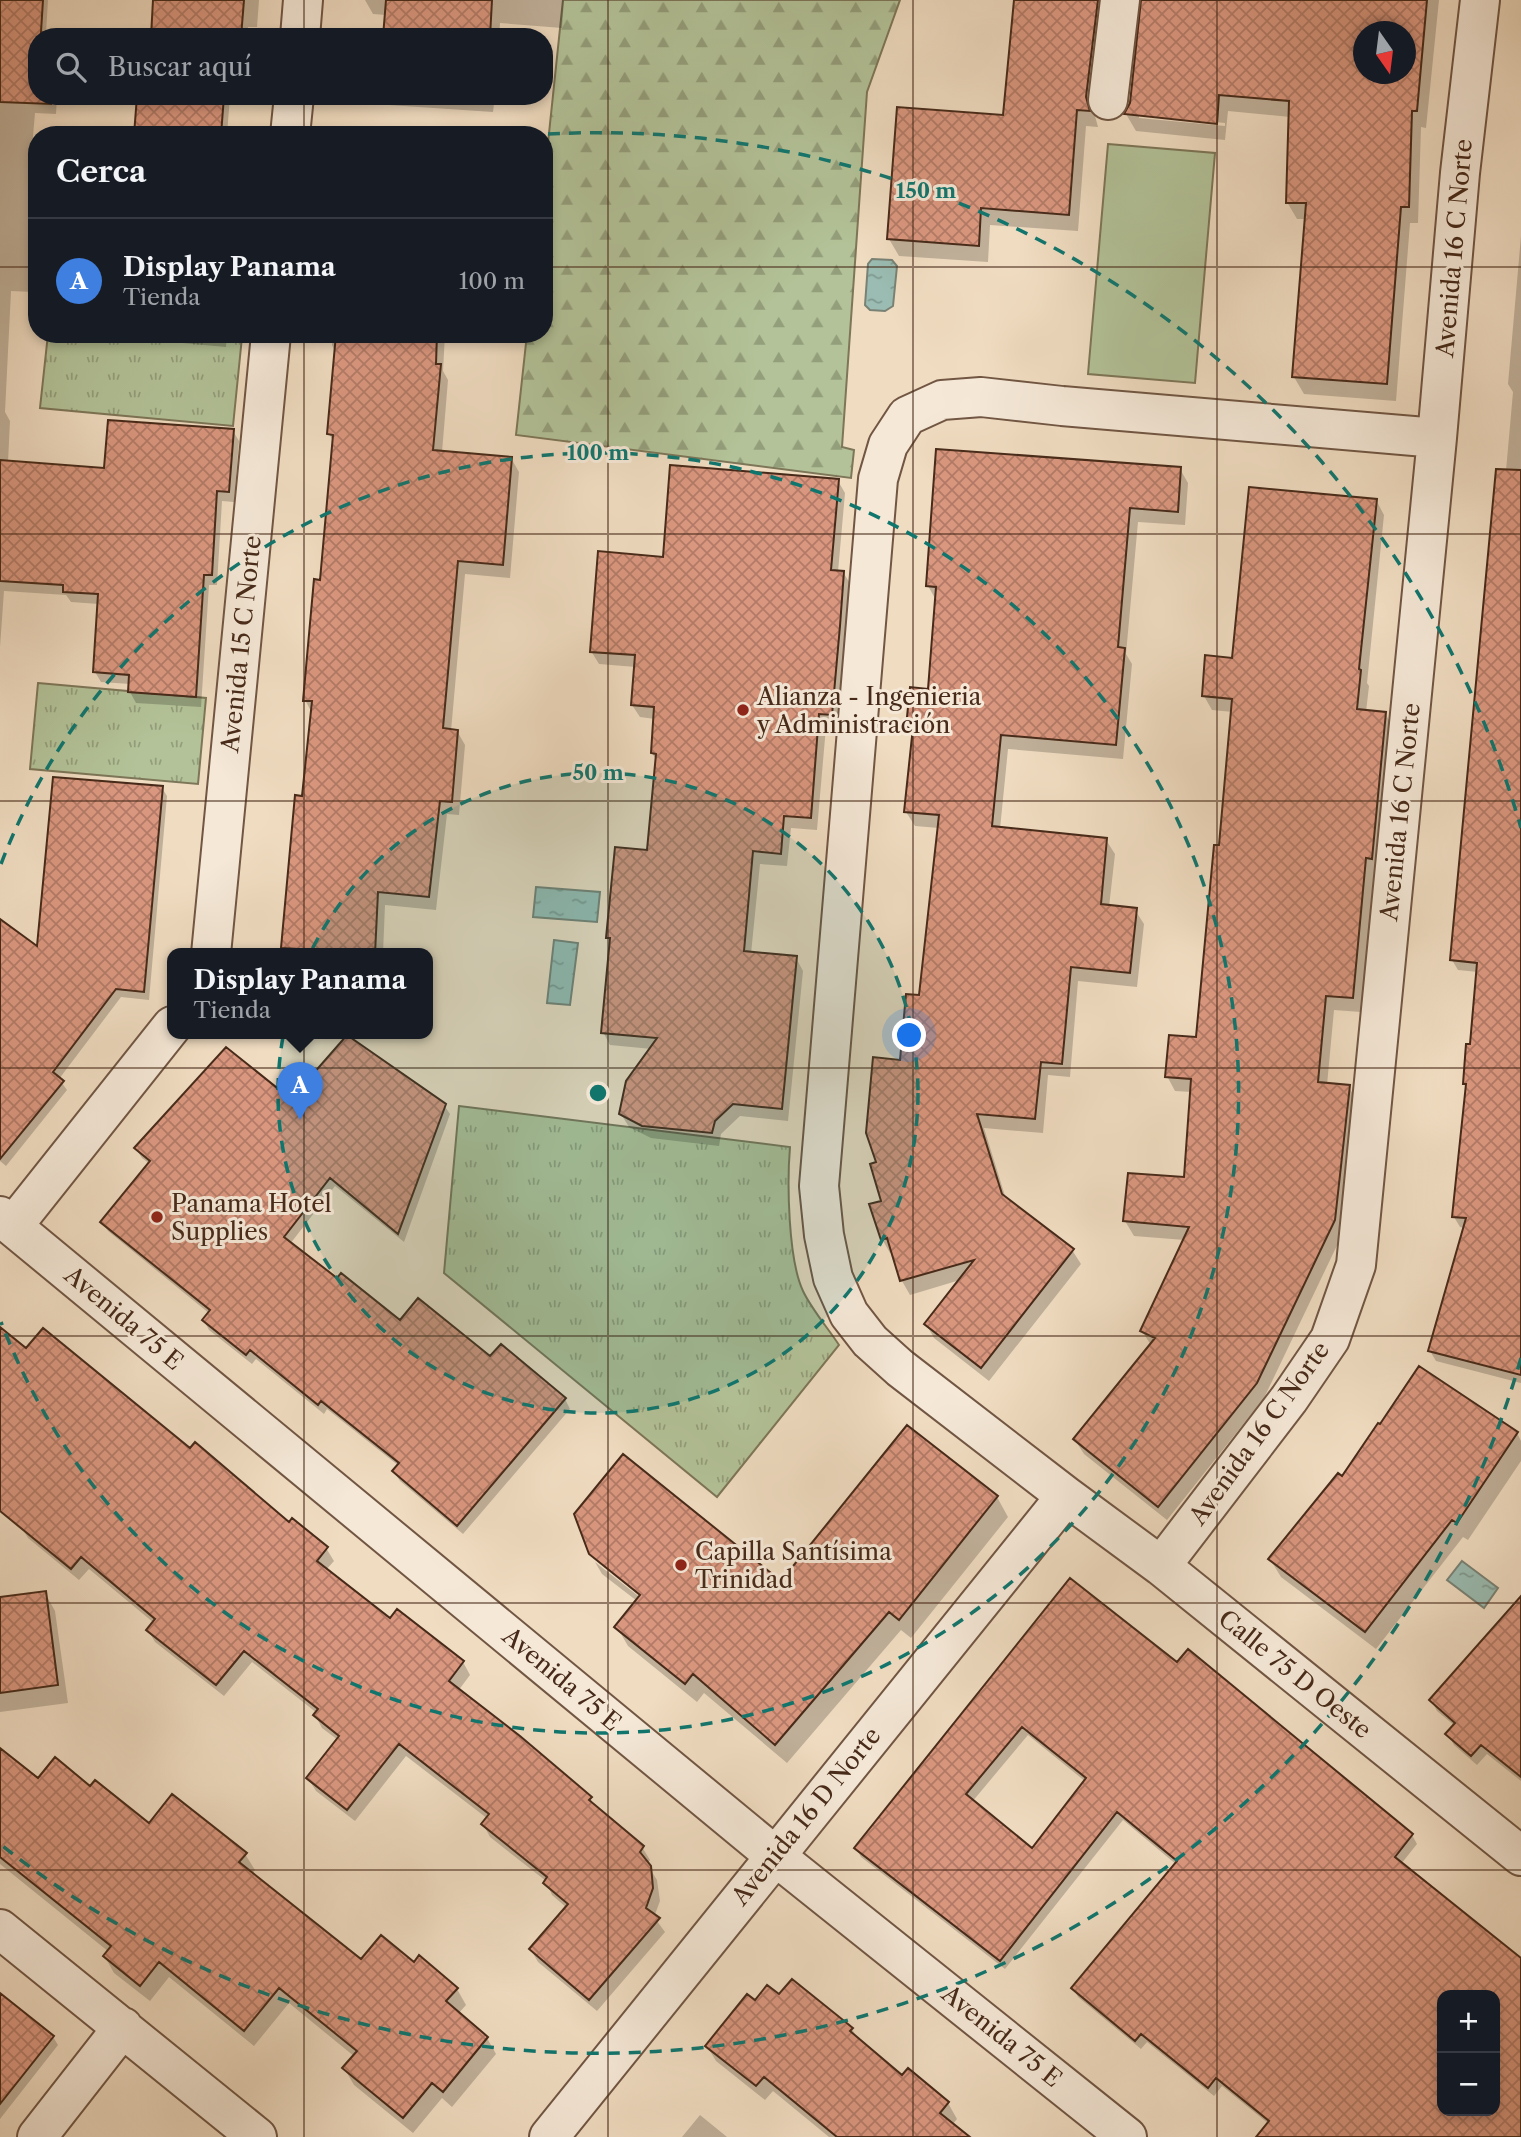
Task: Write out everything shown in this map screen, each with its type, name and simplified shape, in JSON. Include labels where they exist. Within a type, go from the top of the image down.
[{"type":"street","points":[[301,28],[303,0]]},
{"type":"street","points":[[1108,100],[1120,0]]},
{"type":"street","name":"Avenida 16 C Norte","points":[[1161,1566],[1289,1399],[1330,1339],[1356,1265],[1437,438],[1460,173],[1480,0]]},
{"type":"street","points":[[291,126],[293,105]]},
{"type":"street","name":"Avenida 15 C Norte","points":[[212,948],[270,343]]},
{"type":"street","name":"Calle 75 D Oeste","points":[[1437,438],[981,397],[942,400],[906,416],[888,445],[878,479],[819,1186],[824,1235],[833,1278],[849,1314],[870,1340],[900,1368],[1161,1566],[1521,1856]]},
{"type":"street","points":[[6,1221],[167,1032]]},
{"type":"street","name":"Avenida 75 E","points":[[6,1221],[774,1855],[1128,2137]]},
{"type":"street","name":"Avenida 16 D Norte","points":[[549,2137],[1066,1496]]},
{"type":"street","points":[[0,1929],[257,2137]]},
{"type":"street","points":[[37,2137],[123,2026]]},
{"type":"green space","points":[[563,0],[900,0],[867,92],[842,447],[854,450],[851,478],[516,435],[526,343],[553,343],[553,126],[550,126]]},
{"type":"green space","points":[[1108,144],[1215,153],[1195,383],[1088,374]]},
{"type":"green space","points":[[47,343],[241,343],[233,426],[40,408]]},
{"type":"green space","points":[[38,683],[206,698],[198,784],[30,769]]},
{"type":"green space","points":[[459,1106],[790,1147],[790,1220],[798,1277],[811,1305],[839,1345],[717,1497],[444,1273]]},
{"type":"water","points":[[872,259],[892,260],[897,266],[893,306],[885,311],[870,310],[865,305],[868,264]]},
{"type":"water","points":[[536,887],[600,892],[597,922],[533,917]]},
{"type":"water","points":[[554,940],[578,943],[570,1005],[547,1003]]},
{"type":"water","points":[[1462,1561],[1498,1588],[1484,1608],[1447,1580]]},
{"type":"building","points":[[0,0],[43,0],[41,28],[28,28],[28,103],[0,102]]},
{"type":"building","points":[[153,0],[244,0],[242,28],[151,28]]},
{"type":"building","points":[[386,0],[492,0],[490,28],[384,28]]},
{"type":"building","points":[[1014,0],[1098,0],[1086,97],[1090,111],[1077,110],[1069,215],[981,208],[979,246],[887,239],[897,107],[1003,115]]},
{"type":"building","points":[[1141,0],[1427,0],[1417,111],[1412,111],[1409,207],[1401,207],[1387,384],[1292,377],[1306,203],[1286,203],[1289,101],[1219,95],[1217,124],[1124,114],[1130,103]]},
{"type":"building","points":[[136,105],[223,105],[222,126],[135,126]]},
{"type":"building","points":[[335,343],[437,343],[436,364],[441,364],[433,450],[512,457],[503,565],[458,561],[443,728],[458,730],[452,802],[440,801],[429,897],[378,892],[375,948],[281,948],[295,795],[302,796],[312,701],[303,701],[314,579],[320,580],[333,435],[327,434]]},
{"type":"building","points":[[108,420],[234,429],[229,492],[217,491],[212,575],[204,575],[196,697],[128,692],[129,675],[93,672],[98,594],[63,592],[63,585],[0,581],[0,460],[104,468]]},
{"type":"building","points":[[936,449],[1181,467],[1178,512],[1130,508],[1118,647],[1125,648],[1116,745],[1001,735],[992,826],[1107,838],[1101,904],[1137,908],[1130,973],[1071,967],[1062,1064],[1041,1062],[1035,1119],[977,1114],[1002,1194],[1074,1249],[981,1368],[924,1324],[974,1260],[900,1281],[887,1238],[881,1240],[869,1204],[881,1201],[870,1164],[876,1162],[866,1133],[873,1057],[900,1060],[906,994],[919,995],[939,815],[904,812],[913,727],[906,727],[910,687],[928,689],[936,587],[926,586]]},
{"type":"building","points":[[670,465],[839,479],[831,570],[844,571],[840,626],[832,715],[819,714],[811,818],[784,816],[781,854],[753,851],[744,951],[797,956],[782,1109],[733,1104],[715,1121],[712,1133],[642,1126],[619,1114],[626,1081],[657,1038],[601,1033],[610,938],[606,938],[615,847],[647,850],[656,754],[651,753],[654,707],[631,705],[635,655],[590,652],[598,551],[663,557]]},
{"type":"building","points":[[1496,469],[1521,470],[1521,1375],[1428,1351],[1466,1218],[1452,1217],[1466,1084],[1463,1084],[1466,1044],[1470,1044],[1477,963],[1450,960]]},
{"type":"building","points":[[1249,487],[1377,499],[1357,709],[1386,712],[1372,859],[1366,858],[1353,998],[1326,996],[1318,1082],[1350,1085],[1335,1220],[1257,1383],[1158,1507],[1073,1439],[1155,1338],[1140,1331],[1189,1227],[1123,1221],[1128,1173],[1184,1177],[1191,1079],[1165,1077],[1169,1035],[1196,1037],[1214,845],[1219,845],[1232,699],[1202,696],[1205,655],[1232,658]]},
{"type":"building","points":[[53,777],[163,786],[144,992],[116,989],[53,1072],[64,1081],[0,1159],[0,919],[37,946]]},
{"type":"building","points":[[344,1039],[353,1039],[446,1104],[398,1234],[330,1178],[284,1237],[337,1278],[341,1273],[400,1320],[418,1298],[490,1356],[501,1344],[566,1398],[457,1526],[392,1471],[399,1463],[321,1401],[318,1405],[250,1350],[246,1355],[202,1320],[210,1310],[100,1222],[150,1161],[134,1148],[226,1047],[291,1099]]},
{"type":"building","points":[[0,1327],[26,1348],[43,1328],[190,1448],[195,1442],[289,1522],[292,1518],[328,1547],[317,1561],[390,1618],[397,1609],[464,1661],[449,1681],[520,1736],[592,1797],[589,1800],[644,1846],[640,1852],[651,1866],[653,1888],[646,1908],[660,1918],[589,2000],[529,1949],[568,1904],[543,1883],[547,1877],[481,1824],[489,1814],[399,1744],[347,1810],[306,1778],[339,1736],[313,1715],[318,1709],[244,1651],[216,1685],[146,1630],[155,1619],[81,1557],[71,1569],[0,1511]]},
{"type":"building","points":[[1419,1366],[1518,1432],[1457,1523],[1452,1520],[1365,1632],[1268,1559],[1338,1473],[1342,1476]]},
{"type":"building","points":[[907,1425],[998,1496],[899,1620],[889,1612],[775,1745],[693,1674],[685,1684],[614,1627],[640,1595],[589,1554],[574,1514],[623,1454],[781,1581]]},
{"type":"building","points":[[1070,1578],[1177,1662],[1188,1649],[1413,1834],[1395,1857],[1521,1958],[1521,2137],[1256,2137],[1269,2121],[1216,2078],[1208,2088],[1141,2034],[1135,2041],[1071,1988],[1177,1861],[1117,1812],[1000,1961],[854,1848]],"holes":[[[1022,1727],[1086,1778],[1032,1848],[966,1794]]]},
{"type":"building","points":[[46,1591],[58,1685],[0,1693],[0,1597]]},
{"type":"building","points":[[1521,1596],[1521,1777],[1481,1745],[1471,1756],[1445,1734],[1455,1723],[1429,1700]]},
{"type":"building","points":[[0,1748],[38,1778],[55,1757],[90,1786],[95,1780],[149,1823],[172,1794],[247,1853],[239,1862],[361,1959],[381,1935],[414,1962],[419,1955],[458,1988],[446,2001],[488,2037],[443,2092],[432,2083],[403,2118],[342,2068],[357,2051],[279,1988],[244,2031],[159,1962],[140,1986],[103,1956],[111,1946],[0,1857]]},
{"type":"building","points":[[792,1979],[853,2028],[850,2031],[902,2075],[908,2068],[949,2102],[940,2113],[970,2137],[837,2137],[764,2077],[756,2086],[705,2046],[747,1994],[755,2000],[767,1985],[779,1994]]},
{"type":"building","points":[[0,1993],[54,2036],[0,2104]]},
{"type":"place","name":"Alianza - Ingenieria y Administración","points":[[743,710]]},
{"type":"place","name":"Display Panama","points":[[300,1120]]},
{"type":"place","name":"Panama Hotel Supplies","points":[[157,1217]]},
{"type":"place","name":"Capilla Santísima Trinidad","points":[[681,1565]]}]
